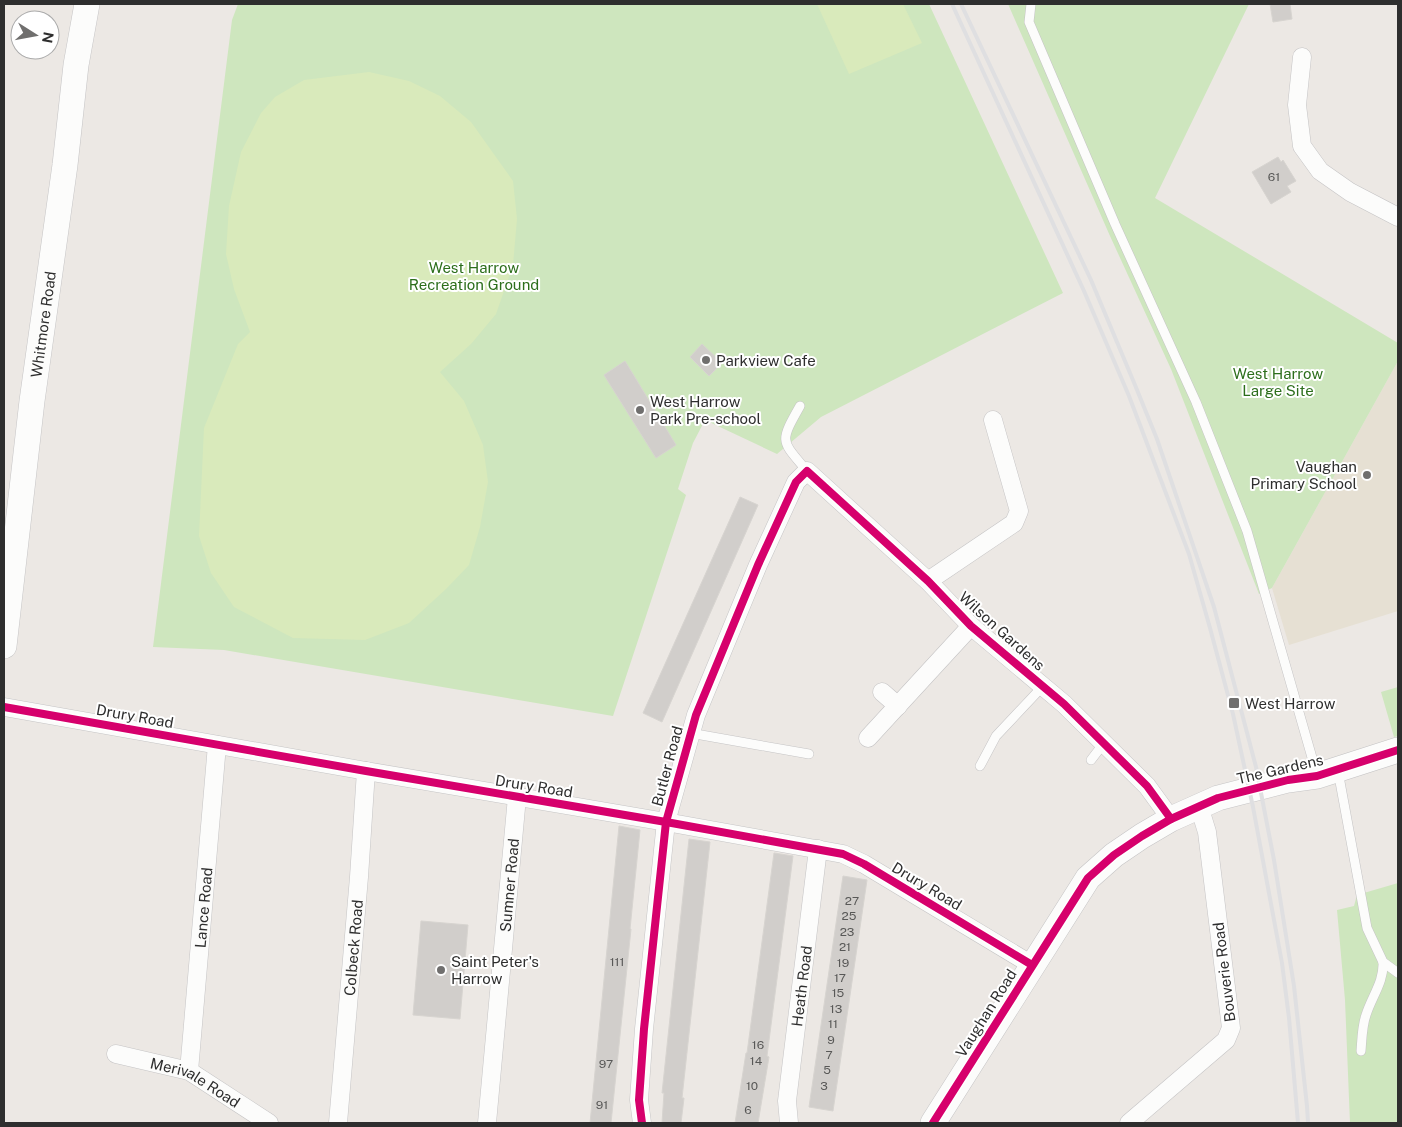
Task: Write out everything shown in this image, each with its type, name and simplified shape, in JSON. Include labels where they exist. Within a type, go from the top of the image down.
[{"type":"street","name":"Whitmore Road","points":[[4,646],[32,401],[65,165],[76,64],[88,4]]},
{"type":"street","points":[[1302,58],[1297,105],[1302,146],[1320,171],[1350,192],[1398,217]]},
{"type":"street","points":[[928,580],[1014,523],[1019,511],[993,420]]},
{"type":"street","name":"Wilson Gardens","points":[[808,472],[928,580],[971,626],[1043,686],[1104,744],[1147,786],[1171,819]]},
{"type":"street","name":"Butler Road","points":[[642,1123],[639,1100],[644,1029],[666,822],[696,715],[766,548],[796,482],[808,472]]},
{"type":"street","name":"Wilson Gardens","points":[[868,738],[971,626]]},
{"type":"street","points":[[882,692],[898,706]]},
{"type":"street","name":"Drury Road","points":[[4,707],[843,854],[864,864],[1032,965]]},
{"type":"street","name":"Lance Road","points":[[188,1071],[217,745]]},
{"type":"street","name":"The Gardens","points":[[1171,819],[1218,798],[1327,772],[1398,750]]},
{"type":"street","name":"Colbeck Road","points":[[338,1123],[366,771]]},
{"type":"street","name":"Sumner Road","points":[[487,1123],[517,797]]},
{"type":"street","name":"Bouverie Road","points":[[1129,1123],[1226,1040],[1231,1028],[1207,832],[1199,806]]},
{"type":"street","name":"Vaughan Road","points":[[933,1123],[1088,878],[1114,855],[1171,819]]},
{"type":"street","name":"Heath Road","points":[[789,1123],[787,1101],[818,849]]},
{"type":"street","name":"Merivale Road","points":[[116,1054],[188,1071],[269,1123]]},
{"type":"lane","points":[[1031,4],[1029,22],[1116,224],[1196,402],[1247,531],[1327,772],[1367,928],[1383,962],[1378,989],[1366,1015],[1361,1051]]},
{"type":"lane","points":[[800,406],[786,431],[785,441],[788,448],[808,472]]},
{"type":"lane","points":[[980,766],[996,736],[1043,686]]},
{"type":"lane","points":[[690,733],[809,754]]},
{"type":"lane","points":[[1091,760],[1104,744]]},
{"type":"lane","points":[[1383,962],[1398,973]]},
{"type":"shaded area","name":"Vaughan Primary School","points":[[1398,361],[1398,611],[1289,645],[1272,588]]},
{"type":"green space","name":"West Harrow Recreation Ground","points":[[238,4],[929,4],[1063,293],[821,417],[777,454],[705,420],[693,443],[678,489],[686,495],[613,716],[224,650],[153,647],[232,20]]},
{"type":"green space","points":[[817,4],[903,4],[922,43],[849,74]]},
{"type":"green space","name":"West Harrow Large Site","points":[[1008,4],[1249,4],[1155,198],[1398,343],[1398,361],[1272,588],[1259,594],[1171,369]]},
{"type":"green space","points":[[369,72],[409,81],[440,96],[471,122],[513,181],[517,219],[513,265],[496,314],[471,344],[440,372],[464,401],[483,445],[488,482],[480,527],[469,565],[409,623],[365,640],[293,638],[234,607],[211,573],[199,536],[204,428],[238,344],[250,332],[234,289],[226,254],[229,206],[241,152],[261,113],[275,97],[304,80]]},
{"type":"green space","points":[[1398,687],[1398,736],[1394,737],[1381,692]]},
{"type":"green space","points":[[1398,883],[1398,1123],[1350,1123],[1345,1000],[1337,910],[1354,906],[1357,895]]},
{"type":"building","points":[[1270,4],[1290,4],[1292,19],[1273,22]]},
{"type":"building","points":[[1278,157],[1281,162],[1283,160],[1296,181],[1287,186],[1291,192],[1271,204],[1252,172]]},
{"type":"building","name":"Parkview Cafe","points":[[702,344],[722,363],[709,376],[690,357]]},
{"type":"building","name":"West Harrow Park Pre-school","points":[[625,361],[676,445],[656,458],[604,375]]},
{"type":"building","points":[[740,497],[758,505],[662,722],[643,713]]},
{"type":"building","points":[[619,826],[640,830],[631,929],[611,1123],[590,1123]]},
{"type":"building","points":[[689,839],[710,842],[682,1098],[684,1098],[681,1123],[662,1123],[664,1093],[662,1093]]},
{"type":"building","points":[[774,853],[793,856],[767,1056],[769,1057],[758,1123],[735,1123],[747,1053]]},
{"type":"building","points":[[843,876],[867,880],[833,1111],[809,1107]]},
{"type":"building","name":"Saint Peter's Harrow","points":[[421,921],[468,925],[460,1019],[413,1015]]},
{"type":"railway","points":[[952,4],[1084,291],[1129,396],[1189,554],[1233,714],[1253,807],[1282,963],[1298,1123]]},
{"type":"railway","points":[[961,4],[1091,280],[1157,439],[1214,607],[1256,767],[1274,860],[1294,986],[1308,1123]]},
{"type":"cycle path","points":[[642,1123],[639,1100],[644,1029],[666,822],[696,715],[758,565],[796,482],[807,471],[928,581],[971,626],[1064,704],[1147,786],[1171,819]]},
{"type":"cycle path","points":[[4,707],[843,854],[864,864],[1032,965]]},
{"type":"cycle path","points":[[933,1123],[1088,878],[1114,855],[1171,819],[1218,798],[1288,780],[1317,776],[1398,750]]},
{"type":"place","name":"Parkview Cafe","points":[[706,360]]},
{"type":"place","name":"West Harrow Park Pre-school","points":[[640,410]]},
{"type":"place","name":"Vaughan Primary School","points":[[1367,475]]},
{"type":"place","name":"West Harrow","points":[[1234,703]]},
{"type":"place","name":"Saint Peter's Harrow","points":[[441,970]]}]
